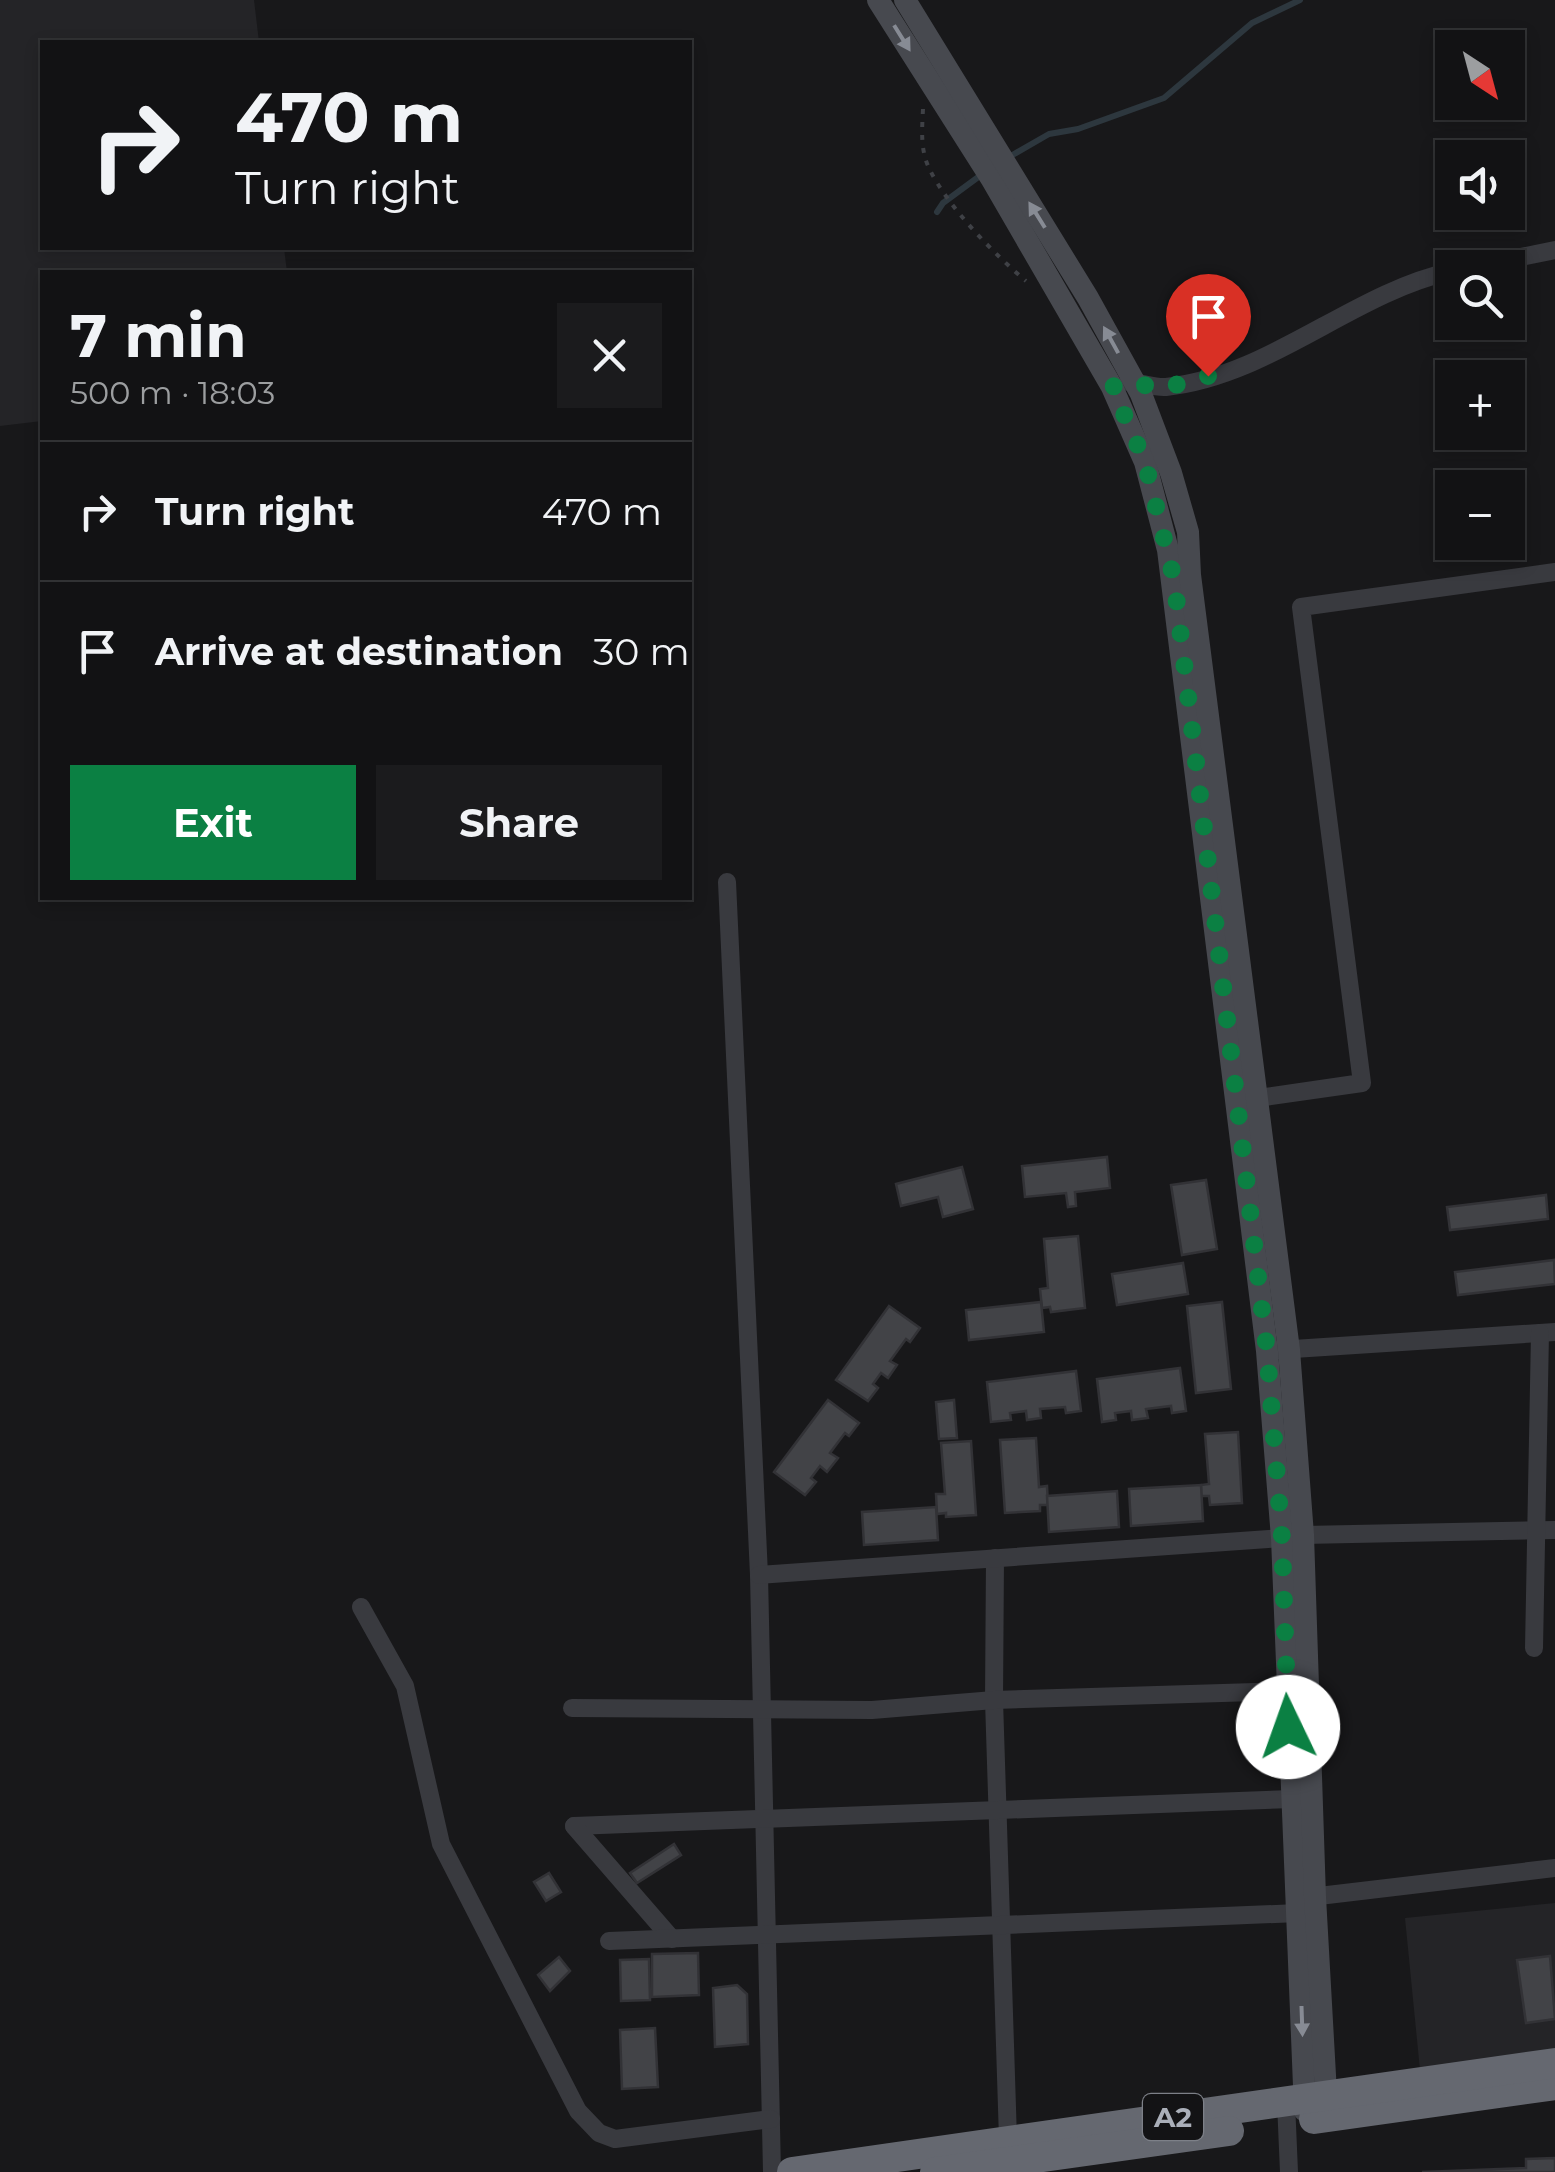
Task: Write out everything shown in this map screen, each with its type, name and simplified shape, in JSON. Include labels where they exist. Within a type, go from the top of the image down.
[{"type":"highway","name":"A2","points":[[935,2172],[1555,2063]]},
{"type":"highway","name":"A2","points":[[792,2172],[1008,2140],[1555,2086]]},
{"type":"street","points":[[878,0],[1123,385],[1156,428],[1188,532],[1190,575],[1258,1098],[1292,1536],[1304,1903],[1306,2109],[1289,2172]]},
{"type":"street","points":[[905,0],[1088,298],[1123,385],[1145,462],[1174,579],[1278,1350]]},
{"type":"street","points":[[1525,256],[1555,250]]},
{"type":"street","points":[[1123,385],[1164,388],[1225,371],[1264,355],[1386,290],[1435,276]]},
{"type":"street","points":[[1258,1098],[1362,1083],[1301,607],[1555,572]]},
{"type":"street","points":[[727,882],[759,1574],[772,2172]]},
{"type":"street","points":[[1278,1350],[1548,1332],[1546,1530],[1534,1648]]},
{"type":"street","points":[[759,1574],[1292,1536],[1546,1530]]},
{"type":"street","points":[[1292,1536],[1286,1691],[1292,1798],[1304,1903]]},
{"type":"street","points":[[994,1558],[994,1700],[1008,2140]]},
{"type":"street","points":[[361,1608],[405,1686],[441,1844],[578,2111],[599,2132],[615,2138],[771,2119]]},
{"type":"street","points":[[572,1708],[872,1710],[994,1700],[1286,1691]]},
{"type":"street","points":[[672,1939],[574,1826],[1292,1798]]},
{"type":"street","points":[[609,1941],[1003,1928],[1304,1903],[1555,1868]]},
{"type":"path","points":[[925,76],[922,144],[930,171],[985,244],[1030,284]]},
{"type":"shaded area","points":[[0,0],[254,0],[259,40],[40,40],[40,250],[284,250],[287,270],[40,270],[40,421],[0,426]]},
{"type":"shaded area","points":[[1555,1903],[1555,2049],[1420,2070],[1405,1918]]},
{"type":"building","points":[[1107,1157],[1110,1188],[1075,1192],[1076,1206],[1068,1207],[1066,1193],[1025,1197],[1022,1166]]},
{"type":"building","points":[[962,1167],[973,1209],[943,1217],[938,1197],[901,1206],[896,1184]]},
{"type":"building","points":[[1206,1180],[1217,1249],[1182,1255],[1171,1185]]},
{"type":"building","points":[[1546,1195],[1548,1219],[1450,1230],[1447,1207]]},
{"type":"building","points":[[1078,1236],[1085,1308],[1051,1312],[1050,1307],[1042,1308],[1040,1289],[1048,1288],[1044,1239]]},
{"type":"building","points":[[1554,1260],[1555,1284],[1458,1295],[1455,1272]]},
{"type":"building","points":[[1183,1263],[1188,1294],[1117,1305],[1112,1274]]},
{"type":"building","points":[[1041,1302],[1044,1332],[969,1340],[966,1310]]},
{"type":"building","points":[[1222,1302],[1231,1389],[1196,1393],[1187,1306]]},
{"type":"building","points":[[889,1306],[920,1328],[890,1361],[897,1365],[888,1378],[881,1373],[873,1384],[878,1388],[868,1401],[836,1380]]},
{"type":"building","points":[[1180,1368],[1186,1411],[1172,1413],[1171,1406],[1146,1409],[1148,1418],[1132,1420],[1131,1411],[1115,1413],[1116,1420],[1102,1422],[1097,1379]]},
{"type":"building","points":[[1076,1371],[1081,1411],[1066,1413],[1065,1407],[1040,1409],[1041,1418],[1027,1420],[1026,1411],[1010,1413],[1011,1420],[991,1422],[987,1382]]},
{"type":"building","points":[[828,1400],[859,1423],[849,1436],[845,1433],[830,1453],[838,1458],[827,1472],[820,1466],[811,1478],[816,1482],[805,1495],[774,1472]]},
{"type":"building","points":[[954,1400],[957,1438],[939,1439],[936,1402]]},
{"type":"building","points":[[1238,1432],[1242,1503],[1210,1505],[1209,1496],[1201,1496],[1201,1485],[1209,1484],[1205,1434]]},
{"type":"building","points":[[1036,1438],[1039,1487],[1047,1486],[1048,1505],[1040,1505],[1040,1511],[1005,1513],[1000,1440]]},
{"type":"building","points":[[971,1441],[976,1515],[937,1514],[936,1494],[945,1494],[941,1443]]},
{"type":"building","points":[[1201,1485],[1203,1521],[1131,1526],[1129,1489]]},
{"type":"building","points":[[1117,1491],[1119,1527],[1049,1532],[1047,1496]]},
{"type":"building","points":[[936,1507],[938,1540],[864,1545],[862,1512]]},
{"type":"building","points":[[674,1844],[681,1855],[637,1883],[630,1873]]},
{"type":"building","points":[[549,1873],[561,1892],[546,1901],[534,1882]]},
{"type":"building","points":[[698,1953],[699,1995],[652,1997],[652,1954]]},
{"type":"building","points":[[1550,1956],[1555,2019],[1526,2023],[1517,1960]]},
{"type":"building","points":[[559,1957],[570,1971],[550,1991],[538,1975]]},
{"type":"building","points":[[649,1959],[650,2000],[621,2001],[620,1960]]},
{"type":"building","points":[[737,1985],[747,1994],[748,2044],[715,2047],[713,1988]]},
{"type":"building","points":[[655,2028],[658,2087],[622,2089],[620,2030]]},
{"type":"building","points":[[1555,2158],[1555,2172],[1422,2172],[1526,2168],[1526,2159]]},
{"type":"waterway","points":[[1009,157],[1049,134],[1078,129],[1164,98],[1252,23],[1300,0]]},
{"type":"waterway","points":[[937,212],[943,203],[981,175]]},
{"type":"route","points":[[1208,376],[1164,388],[1135,382],[1112,387],[1145,462],[1174,579],[1267,1351],[1282,1538],[1288,1727]]}]
